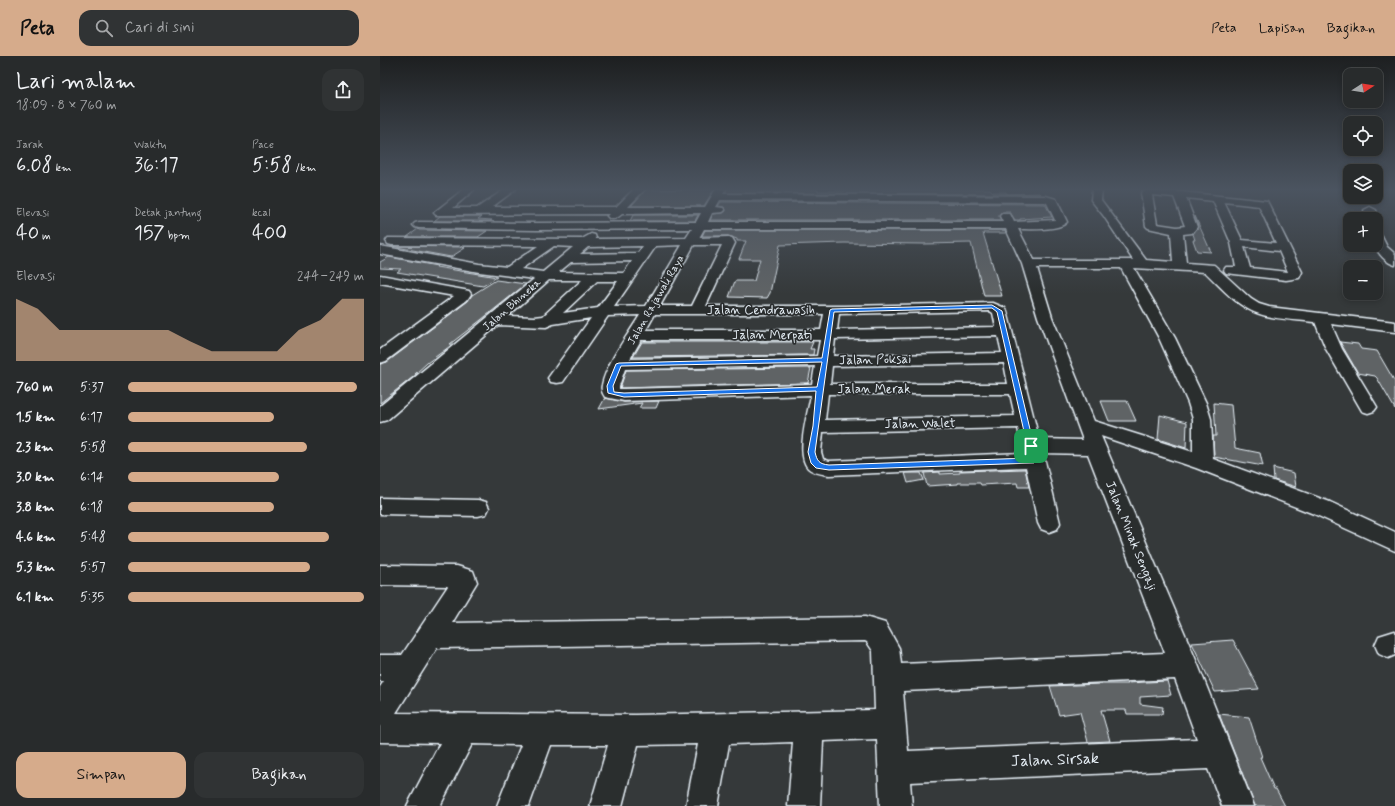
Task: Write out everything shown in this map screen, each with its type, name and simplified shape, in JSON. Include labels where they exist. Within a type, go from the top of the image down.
[{"type":"street","name":"Jalan Bhineka","points":[[380,416],[496,320],[546,276],[570,258],[606,224]]},
{"type":"street","points":[[380,248],[419,225],[604,227],[717,224]]},
{"type":"street","points":[[988,224],[1035,224]]},
{"type":"street","points":[[1115,224],[1142,264]]},
{"type":"street","points":[[1152,224],[1152,226],[1177,231],[1188,230],[1191,227],[1190,224]]},
{"type":"street","points":[[1229,224],[1237,243],[1244,272]]},
{"type":"street","points":[[1029,264],[1142,264],[1210,268],[1286,276],[1294,275],[1295,272],[1272,224]]},
{"type":"street","name":"Jalan Rajawali Raya","points":[[612,393],[610,386],[619,364],[700,225]]},
{"type":"street","name":"Jalan Minak Sengaji","points":[[1010,225],[1029,264],[1040,295],[1045,317],[1086,425],[1184,665],[1216,752],[1238,806]]},
{"type":"street","points":[[1177,231],[1180,266]]},
{"type":"street","points":[[392,241],[587,243],[724,240],[729,243],[697,310]]},
{"type":"street","points":[[449,263],[480,241]]},
{"type":"street","points":[[478,268],[518,242]]},
{"type":"street","points":[[510,271],[552,242]]},
{"type":"street","points":[[557,378],[654,242]]},
{"type":"street","points":[[1237,243],[1283,248]]},
{"type":"street","points":[[380,248],[402,254],[478,268],[546,276],[629,278]]},
{"type":"street","points":[[1383,250],[1395,261]]},
{"type":"street","points":[[380,358],[464,294],[381,279],[389,266],[402,254]]},
{"type":"street","points":[[570,258],[642,257]]},
{"type":"street","points":[[1125,264],[1164,332],[1195,397],[1202,419],[1204,463]]},
{"type":"street","points":[[1210,268],[1254,307],[1267,311],[1322,319],[1395,327]]},
{"type":"street","points":[[546,322],[593,277]]},
{"type":"street","name":"Jalan Cendrawasih","points":[[496,320],[546,322],[603,312],[651,310],[832,310],[992,307],[1000,311],[1049,523]]},
{"type":"street","points":[[832,310],[827,335],[825,360],[819,389],[816,426],[811,452],[813,462],[819,466],[829,468],[1095,448]]},
{"type":"street","points":[[1322,319],[1334,348],[1368,407]]},
{"type":"street","name":"Jalan Merpati","points":[[636,335],[827,335],[1004,331]]},
{"type":"street","name":"Jalan Poksai","points":[[619,364],[1010,358]]},
{"type":"street","name":"Jalan Merak","points":[[612,393],[624,395],[819,389],[1018,389]]},
{"type":"street","name":"Jalan Walet","points":[[816,426],[1025,422]]},
{"type":"street","points":[[1086,425],[1204,463],[1322,508],[1395,542]]},
{"type":"street","points":[[380,506],[478,508]]},
{"type":"street","points":[[380,575],[457,576],[464,578],[465,582],[380,712]]},
{"type":"street","points":[[429,636],[866,629],[876,632],[886,648],[896,806]]},
{"type":"street","points":[[888,678],[1184,665]]},
{"type":"street","points":[[380,668],[408,668]]},
{"type":"street","points":[[380,727],[627,731],[809,728],[891,724]]},
{"type":"street","points":[[804,806],[809,728]]},
{"type":"street","points":[[423,806],[464,729]]},
{"type":"street","points":[[513,806],[542,730]]},
{"type":"street","points":[[702,806],[716,730]]},
{"type":"street","points":[[606,806],[627,731]]},
{"type":"street","name":"Jalan Sirsak","points":[[894,766],[1216,752]]},
{"type":"building","points":[[1197,224],[1211,252],[1197,251],[1193,240],[1195,240],[1193,234],[1198,226]]},
{"type":"building","points":[[418,229],[487,231],[478,237],[407,237]]},
{"type":"building","points":[[705,230],[1005,230],[1006,233],[983,233],[1002,296],[984,296],[971,243],[844,243],[780,245],[770,293],[767,298],[729,297],[735,281],[754,281],[760,259],[739,259],[746,241],[737,241],[737,239],[728,236],[702,236]]},
{"type":"building","points":[[391,246],[465,247],[463,248],[465,248],[451,257]]},
{"type":"building","points":[[389,257],[437,266],[436,267],[497,277],[483,286],[397,272],[401,269],[380,268],[380,262]]},
{"type":"building","points":[[496,280],[526,284],[450,344],[453,344],[427,363],[415,374],[417,374],[380,403],[380,364],[387,362],[468,301],[472,295]]},
{"type":"building","points":[[642,342],[813,342],[810,349],[814,349],[813,355],[633,357]]},
{"type":"building","points":[[1340,342],[1358,344],[1361,349],[1377,351],[1395,382],[1395,409],[1375,376],[1358,373]]},
{"type":"building","points":[[811,368],[808,383],[620,388],[626,370]]},
{"type":"building","points":[[605,398],[624,402],[659,401],[656,408],[639,408],[642,403],[599,409]]},
{"type":"building","points":[[1101,401],[1127,401],[1136,421],[1109,421]]},
{"type":"building","points":[[1214,403],[1231,405],[1235,448],[1260,453],[1263,466],[1214,457],[1213,436],[1216,436]]},
{"type":"building","points":[[1160,415],[1187,422],[1186,448],[1158,439]]},
{"type":"building","points":[[1273,468],[1294,473],[1296,487],[1274,480]]},
{"type":"building","points":[[1025,469],[1029,487],[1018,487],[1017,483],[981,485],[980,483],[958,483],[927,486],[924,473],[940,472],[940,474],[960,473],[960,471]]},
{"type":"building","points":[[905,473],[921,473],[924,480],[908,483]]},
{"type":"building","points":[[1233,640],[1259,689],[1215,692],[1192,643]]},
{"type":"building","points":[[1167,681],[1171,695],[1140,697],[1140,704],[1163,707],[1162,714],[1127,714],[1126,710],[1101,710],[1110,741],[1088,742],[1080,712],[1059,715],[1050,686],[1128,684],[1127,683]]},
{"type":"building","points":[[1219,714],[1249,717],[1262,757],[1260,757],[1274,789],[1276,789],[1285,806],[1255,806]]},
{"type":"route","points":[[1031,446],[1000,311],[997,308],[992,307],[832,310],[827,335],[825,360],[819,389],[624,395],[612,393],[610,386],[619,364],[825,360],[819,389],[816,426],[811,452],[813,462],[819,466],[829,468],[1034,460],[1031,446]]}]
